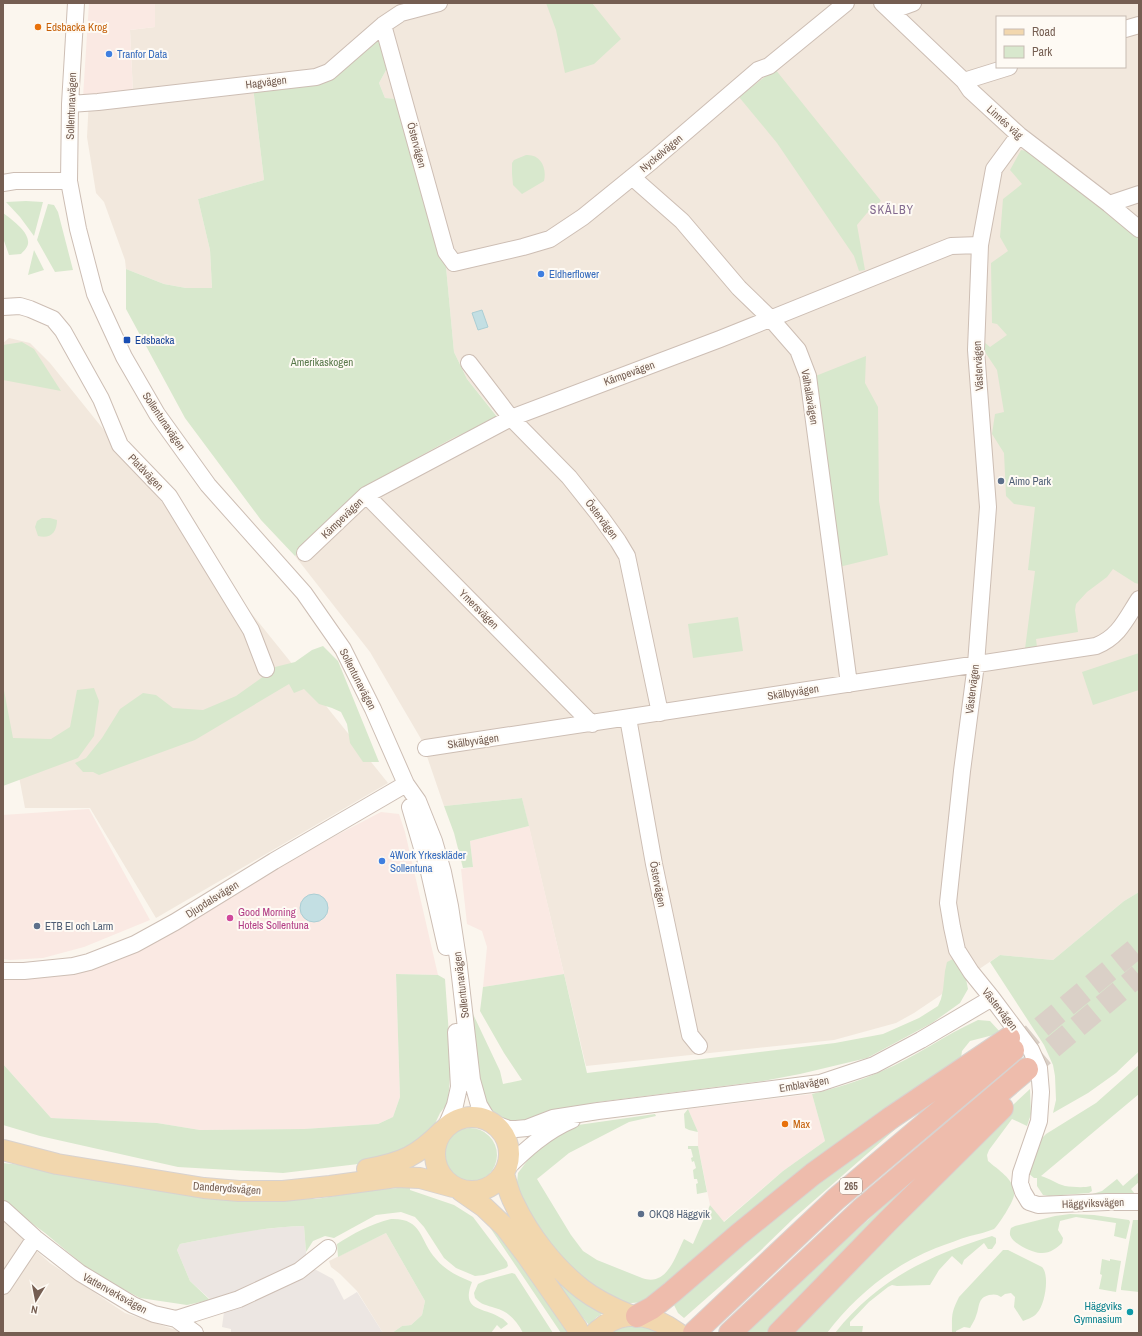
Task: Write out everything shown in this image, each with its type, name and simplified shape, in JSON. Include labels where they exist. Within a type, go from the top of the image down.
[{"type":"highway","name":"265","points":[[633,1316],[652,1308],[813,1174],[892,1118],[1012,1043],[836,1199],[694,1333]]},
{"type":"highway","name":"265","points":[[730,1333],[861,1210],[1028,1075],[779,1333]]},
{"type":"main road","points":[[457,1189],[474,1192],[485,1190],[496,1183],[505,1172],[509,1154],[507,1143],[502,1132],[491,1122],[472,1117],[458,1119],[445,1128],[436,1144],[435,1155],[437,1168],[444,1179],[457,1189],[484,1207],[505,1227],[532,1263],[579,1333]]},
{"type":"main road","name":"Danderydsvägen","points":[[3,1137],[39,1148],[174,1173],[233,1180],[292,1179],[355,1172],[384,1166],[411,1157],[427,1146],[445,1128]]},
{"type":"main road","name":"Danderydsvägen","points":[[3,1150],[65,1165],[204,1188],[239,1191],[283,1191],[330,1186],[396,1176],[420,1178],[457,1189]]},
{"type":"main road","points":[[505,1172],[513,1203],[536,1240],[556,1266],[582,1289],[604,1303],[633,1316],[654,1319],[674,1330]]},
{"type":"main road","points":[[595,1333],[611,1321],[633,1316]]},
{"type":"street","name":"Sollentunavägen","points":[[76,3],[70,104],[69,181],[78,229],[95,294],[124,357],[157,414],[208,485],[304,593],[343,650],[373,709],[406,784],[418,801],[434,840],[443,872],[457,951],[472,1080],[479,1104],[491,1122]]},
{"type":"street","name":"Hagvägen","points":[[70,104],[316,77],[329,72],[383,24],[401,14],[439,3]]},
{"type":"street","name":"Nyckelvägen","points":[[454,263],[523,247],[550,239],[583,217],[758,70],[769,66],[846,3]]},
{"type":"street","points":[[888,6],[914,3]]},
{"type":"street","name":"Linnés väg","points":[[888,6],[964,81],[970,90],[1019,135],[1139,229]]},
{"type":"street","name":"Östervägen","points":[[383,24],[446,252],[454,263]]},
{"type":"street","points":[[1126,30],[1139,25]]},
{"type":"street","points":[[964,81],[1005,68]]},
{"type":"street","name":"Västervägen","points":[[1019,135],[994,169],[980,245],[976,350],[988,507],[976,664],[962,771],[948,903],[957,950],[970,972],[992,998],[1031,1050],[1039,1068],[1041,1092],[1039,1121],[1021,1174],[1020,1183],[1029,1202],[1038,1205],[1046,1205]]},
{"type":"street","name":"Valhallavägen","points":[[632,177],[682,221],[739,288],[771,319],[798,350],[808,376],[849,684]]},
{"type":"street","points":[[3,183],[15,181],[69,181]]},
{"type":"street","points":[[1108,204],[1139,194]]},
{"type":"street","name":"Kämpevägen","points":[[306,553],[366,494],[511,418],[771,319],[951,246],[980,245]]},
{"type":"street","name":"Platåvägen","points":[[3,307],[20,306],[30,309],[53,319],[63,331],[101,399],[120,445],[169,496],[251,630],[266,669]]},
{"type":"street","name":"Östervägen","points":[[469,363],[511,418],[569,477],[609,528],[627,556],[660,713]]},
{"type":"street","name":"Ymersvägen","points":[[366,494],[592,724]]},
{"type":"street","name":"Skälbyvägen","points":[[426,748],[592,724],[1096,646],[1106,642],[1115,635],[1139,599]]},
{"type":"street","name":"Östervägen","points":[[628,718],[654,864],[690,1035],[699,1046]]},
{"type":"street","name":"Sollentunavägen","points":[[406,784],[410,805],[430,872],[446,944],[457,1046],[459,1087],[456,1105],[445,1128]]},
{"type":"street","name":"Djupdalsvägen","points":[[3,971],[24,971],[73,966],[89,962],[135,944],[175,922],[274,861],[406,784]]},
{"type":"street","name":"Emblavägen","points":[[491,1122],[509,1129],[527,1128],[553,1118],[598,1111],[820,1083],[874,1065],[921,1040],[992,998]]},
{"type":"street","name":"Emblavägen","points":[[505,1172],[525,1150],[544,1135],[570,1121],[598,1111]]},
{"type":"street","name":"Häggviksvägen","points":[[1046,1205],[1139,1202]]},
{"type":"street","name":"Vattenverksvägen","points":[[3,1209],[34,1238],[80,1273],[133,1305],[154,1314],[176,1319]]},
{"type":"street","points":[[3,1286],[34,1238]]},
{"type":"street","points":[[176,1319],[239,1299],[299,1272],[328,1248]]},
{"type":"street","points":[[176,1319],[195,1333]]},
{"type":"shaded area","points":[[89,3],[155,3],[155,27],[130,30],[133,93],[83,97]]},
{"type":"shaded area","name":"SKÄLBY","points":[[155,3],[1139,3],[1139,892],[1124,901],[1053,960],[1000,955],[914,1013],[896,1023],[834,1040],[586,1066],[522,798],[444,806],[421,739],[370,652],[295,556],[377,483],[413,460],[453,438],[498,417],[467,379],[454,352],[446,267],[398,99],[385,98],[379,83],[390,63],[343,62],[253,87],[264,180],[198,199],[210,250],[212,288],[186,288],[164,284],[126,269],[125,260],[104,202],[96,193],[87,137],[89,98],[133,93],[130,30],[155,27]]},
{"type":"shaded area","points":[[9,338],[30,343],[50,363],[388,783],[156,918],[90,808],[25,808],[3,693],[3,343]]},
{"type":"shaded area","points":[[89,809],[150,920],[84,947],[43,958],[3,959],[3,815]]},
{"type":"shaded area","points":[[381,812],[399,814],[405,832],[438,975],[396,974],[400,1097],[393,1117],[378,1124],[304,1129],[200,1130],[157,1123],[51,1118],[3,1064],[3,977],[92,963]]},
{"type":"shaded area","points":[[529,826],[564,974],[483,987],[487,947],[482,931],[467,924],[461,869],[473,867],[470,841]]},
{"type":"shaded area","points":[[812,1094],[825,1141],[783,1171],[723,1222],[710,1205],[698,1146],[698,1132],[688,1109]]},
{"type":"shaded area","points":[[3,1221],[50,1263],[125,1313],[181,1333],[3,1333]]},
{"type":"shaded area","points":[[304,1226],[307,1265],[333,1279],[344,1300],[357,1292],[383,1333],[231,1333],[231,1329],[222,1327],[224,1312],[190,1281],[177,1250],[180,1244],[246,1231]]},
{"type":"shaded area","points":[[386,1233],[425,1301],[422,1315],[411,1325],[402,1326],[392,1333],[383,1333],[357,1291],[331,1267],[329,1261]]},
{"type":"green space","points":[[546,3],[592,3],[621,39],[594,64],[565,73],[556,30]]},
{"type":"green space","name":"Amerikaskogen","points":[[381,34],[390,63],[379,83],[385,98],[398,99],[446,267],[454,352],[467,379],[498,418],[453,438],[413,460],[377,483],[295,556],[261,520],[185,418],[126,309],[126,269],[164,284],[186,288],[212,288],[210,250],[198,199],[264,180],[253,87],[290,86]]},
{"type":"green space","points":[[775,69],[881,201],[867,213],[857,225],[865,270],[859,271],[854,256],[777,143],[739,97]]},
{"type":"green space","points":[[1021,150],[1027,151],[1139,236],[1139,584],[1113,569],[1107,577],[1087,592],[1076,604],[1075,610],[1078,632],[1036,639],[1037,647],[1025,649],[1035,571],[1028,570],[1035,507],[1014,504],[1006,496],[1004,453],[992,434],[995,414],[1004,412],[997,370],[985,352],[984,342],[990,347],[1007,335],[997,324],[992,323],[991,263],[1008,251],[1000,237],[1003,199],[1022,184],[1010,170]]},
{"type":"green space","points":[[526,155],[531,155],[539,159],[544,167],[545,176],[544,181],[522,194],[513,185],[512,163],[514,160]]},
{"type":"green space","points":[[6,202],[43,202],[34,236],[20,217]]},
{"type":"green space","points":[[48,204],[54,205],[58,212],[73,270],[55,272],[37,240]]},
{"type":"green space","points":[[3,213],[18,225],[27,237],[27,246],[21,254],[9,255],[3,238]]},
{"type":"green space","points":[[34,250],[44,270],[28,275]]},
{"type":"green space","points":[[22,342],[34,349],[61,391],[3,380],[3,345]]},
{"type":"green space","points":[[866,356],[865,383],[878,407],[879,501],[888,555],[839,567],[813,377]]},
{"type":"green space","points":[[42,518],[57,520],[57,525],[54,532],[46,537],[38,536],[35,527],[37,521]]},
{"type":"green space","points":[[738,617],[743,651],[693,658],[688,624]]},
{"type":"green space","points":[[323,646],[338,661],[379,762],[363,762],[350,743],[347,724],[341,712],[319,704],[304,689],[294,693],[289,684],[195,740],[99,775],[93,772],[83,772],[75,763],[86,758],[102,738],[120,709],[143,693],[156,695],[173,708],[203,710],[236,696],[264,676],[271,668],[295,662],[312,650]]},
{"type":"green space","points":[[1139,653],[1139,690],[1093,705],[1082,672]]},
{"type":"green space","points":[[3,685],[13,738],[51,739],[70,727],[77,690],[94,688],[99,701],[94,736],[78,758],[3,786]]},
{"type":"green space","points":[[522,798],[529,826],[470,841],[473,867],[463,868],[454,833],[444,806]]},
{"type":"green space","points":[[1139,892],[1139,1051],[1116,1073],[1088,1093],[1053,1113],[1056,1100],[1053,1065],[1044,1045],[990,962],[1000,955],[1053,960],[1124,901]]},
{"type":"green space","points":[[953,959],[966,979],[968,989],[960,1003],[932,1023],[867,1058],[800,1074],[763,1081],[598,1102],[548,1112],[518,1125],[499,1120],[484,1102],[474,1064],[473,1014],[500,1071],[503,1084],[522,1080],[504,1053],[480,1011],[483,987],[564,974],[587,1073],[835,1043],[883,1034],[919,1018],[938,1006],[943,990],[947,962]]},
{"type":"green space","points":[[396,974],[438,975],[445,979],[451,1063],[448,1103],[440,1113],[432,1130],[415,1144],[375,1162],[283,1173],[178,1167],[40,1136],[3,1125],[3,1064],[51,1118],[157,1123],[200,1130],[304,1129],[378,1124],[393,1117],[400,1097]]},
{"type":"green space","points":[[978,1020],[990,1021],[1001,1033],[970,1041],[962,1051],[961,1058],[652,1301],[622,1304],[602,1294],[546,1244],[516,1192],[518,1173],[533,1153],[552,1139],[578,1125],[655,1114],[656,1116],[629,1122],[569,1153],[537,1179],[571,1235],[583,1251],[597,1260],[642,1278],[651,1280],[658,1278],[669,1269],[684,1239],[693,1244],[710,1205],[724,1222],[783,1171],[825,1141],[812,1094],[848,1084],[882,1071]]},
{"type":"green space","points":[[1139,1065],[1139,1094],[1041,1176],[1065,1186],[1091,1186],[1092,1191],[1089,1193],[1049,1196],[1043,1195],[1037,1186],[1037,1178],[1034,1178],[1028,1173],[1036,1144],[1046,1134],[1096,1103]]},
{"type":"green space","points":[[1030,1089],[1031,1114],[1027,1126],[1012,1119],[989,1150],[987,1155],[988,1161],[1006,1176],[1014,1190],[1013,1198],[996,1227],[994,1229],[936,1248],[905,1263],[862,1294],[827,1333],[787,1333],[888,1221]]},
{"type":"green space","points":[[924,1104],[794,1218],[759,1252],[684,1318],[678,1313],[674,1305],[739,1246],[796,1200]]},
{"type":"green space","points":[[688,1109],[698,1132],[685,1128],[684,1114]]},
{"type":"green space","points":[[470,1128],[480,1130],[489,1136],[495,1145],[497,1155],[495,1165],[489,1174],[480,1180],[470,1182],[460,1180],[451,1174],[445,1165],[443,1155],[445,1145],[451,1136],[460,1130]]},
{"type":"green space","points":[[688,1146],[698,1146],[707,1192],[697,1194],[696,1184],[698,1183],[697,1179],[694,1179],[693,1170],[696,1168],[694,1161],[692,1162],[691,1158],[693,1157],[691,1149],[688,1149]]},
{"type":"green space","points":[[3,1163],[31,1166],[100,1181],[208,1199],[316,1199],[374,1190],[410,1187],[410,1190],[454,1205],[473,1217],[507,1262],[508,1266],[484,1275],[475,1276],[456,1268],[444,1258],[424,1227],[415,1217],[401,1212],[376,1215],[334,1238],[325,1236],[313,1241],[306,1252],[304,1226],[257,1230],[180,1244],[177,1250],[190,1281],[210,1300],[187,1305],[140,1298],[93,1273],[45,1233],[3,1202]]},
{"type":"green space","points":[[927,1167],[768,1333],[746,1333],[789,1291]]},
{"type":"green space","points":[[1139,1172],[1139,1182],[1131,1189],[1139,1199],[1083,1197],[1102,1191],[1117,1179],[1123,1186]]},
{"type":"green space","points":[[1070,1214],[1094,1215],[1129,1220],[1130,1222],[1126,1239],[1114,1236],[1116,1223],[1076,1217],[1060,1221],[1058,1230],[1063,1238],[1062,1243],[1047,1253],[1037,1253],[1029,1250],[1013,1240],[1010,1236],[1011,1228],[1015,1226],[1055,1216]]},
{"type":"green space","points":[[391,1219],[409,1222],[415,1226],[430,1252],[444,1267],[452,1273],[472,1282],[469,1292],[471,1304],[481,1310],[502,1318],[508,1324],[501,1329],[497,1325],[491,1333],[392,1333],[402,1326],[411,1325],[422,1315],[425,1301],[386,1233],[338,1257],[337,1244],[363,1229]]},
{"type":"green space","points":[[485,1220],[500,1233],[568,1333],[561,1333]]},
{"type":"green space","points":[[1133,1220],[1139,1220],[1139,1292],[1121,1290]]},
{"type":"green space","points":[[992,1236],[996,1238],[996,1243],[992,1249],[988,1249],[984,1243],[964,1260],[962,1265],[952,1256],[939,1270],[930,1285],[892,1285],[888,1287],[869,1302],[850,1322],[850,1326],[863,1326],[862,1333],[835,1333],[851,1314],[869,1298],[906,1272],[947,1252]]},
{"type":"green space","points":[[1003,1250],[1008,1250],[1042,1267],[1046,1276],[1046,1290],[1040,1309],[1034,1316],[1023,1321],[1014,1307],[1015,1297],[1011,1293],[1005,1294],[1001,1297],[995,1294],[985,1296],[982,1298],[976,1318],[970,1328],[964,1327],[956,1331],[956,1333],[952,1333],[952,1314],[959,1297]]},
{"type":"green space","points":[[1102,1259],[1121,1261],[1116,1292],[1099,1289],[1102,1275],[1100,1274]]},
{"type":"green space","points":[[549,1269],[607,1311],[597,1317],[589,1325],[560,1290]]},
{"type":"green space","points":[[512,1273],[515,1274],[553,1333],[523,1333],[518,1324],[504,1311],[482,1303],[475,1298],[474,1293],[478,1284],[486,1280]]},
{"type":"green space","points":[[634,1326],[644,1327],[659,1333],[610,1333],[619,1328]]},
{"type":"water","points":[[482,310],[488,327],[478,330],[472,313]]},
{"type":"water","points":[[314,894],[324,898],[328,908],[324,918],[314,922],[304,918],[300,908],[304,898]]},
{"type":"tunnel","points":[[1016,1048],[1139,946]]},
{"type":"tunnel","points":[[1027,1069],[1139,975]]},
{"type":"place","name":"Edsbacka Krog","points":[[38,27]]},
{"type":"place","name":"Tranfor Data","points":[[109,54]]},
{"type":"place","name":"Eldherflower","points":[[541,274]]},
{"type":"place","name":"Edsbacka","points":[[127,340]]},
{"type":"place","name":"Aimo Park","points":[[1001,481]]},
{"type":"place","name":"4Work Yrkeskläder Sollentuna","points":[[382,861]]},
{"type":"place","name":"Good Morning Hotels Sollentuna","points":[[230,918]]},
{"type":"place","name":"ETB El och Larm","points":[[37,926]]},
{"type":"place","name":"Max","points":[[785,1124]]},
{"type":"place","name":"OKQ8 Häggvik","points":[[641,1214]]},
{"type":"place","name":"Häggviks Gymnasium","points":[[1130,1312]]},
{"type":"district","name":"SKÄLBY","points":[[892,210]]}]
